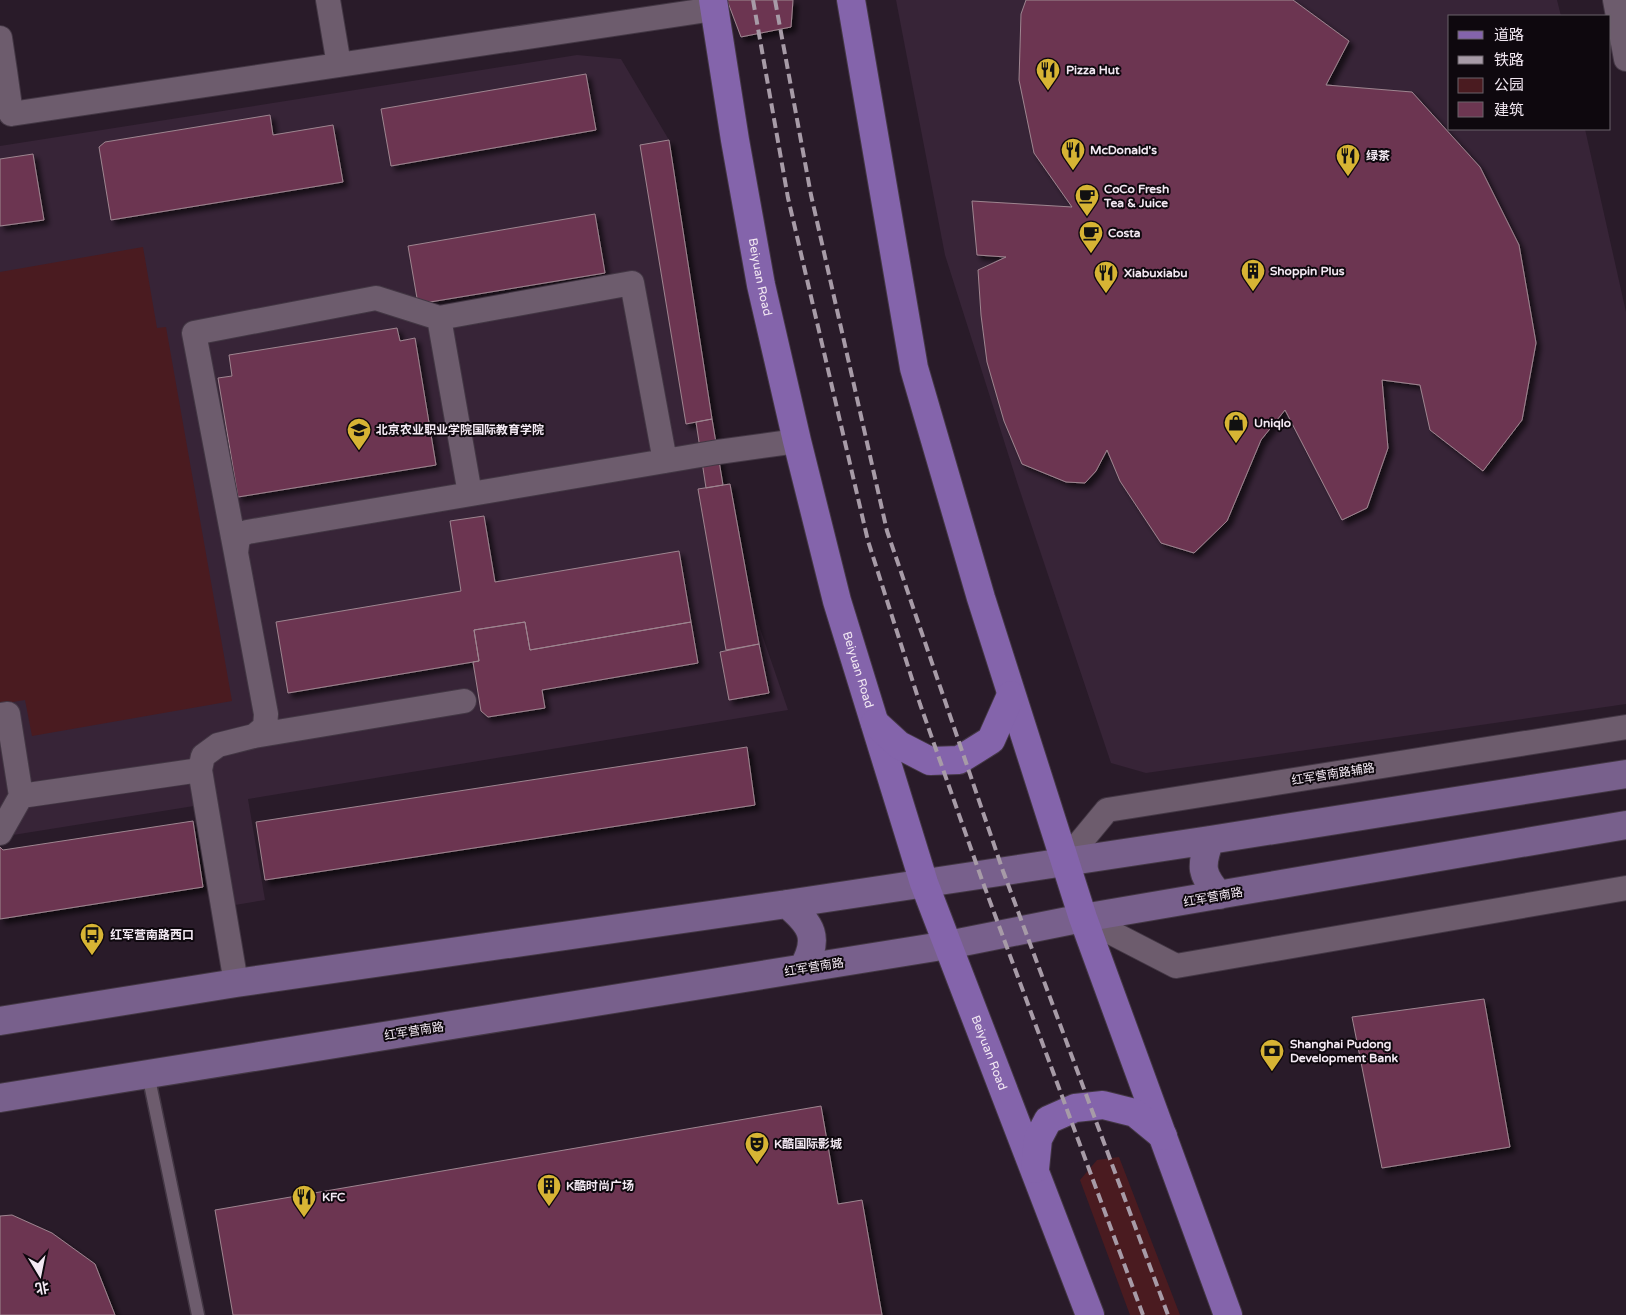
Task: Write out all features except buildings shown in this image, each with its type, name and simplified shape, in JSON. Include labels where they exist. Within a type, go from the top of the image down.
[{"type":"main road","points":[[851,0],[914,368],[981,598],[1064,862],[1228,1315]]},
{"type":"main road","name":"Beiyuan Road","points":[[713,5],[761,285],[837,601],[924,883],[1090,1315]]},
{"type":"main road","points":[[875,722],[899,745],[930,761],[959,760],[992,740],[1011,695]]},
{"type":"main road","points":[[0,1021],[236,983],[787,904],[1210,840],[1626,774]]},
{"type":"main road","name":"红军营南路","points":[[0,1098],[948,945],[1083,918],[1626,825]]},
{"type":"main road","points":[[1210,840],[1205,853],[1203,870],[1208,882],[1219,896]]},
{"type":"main road","points":[[787,904],[804,918],[812,936],[811,953],[803,968]]},
{"type":"main road","points":[[1035,1171],[1038,1138],[1048,1120],[1075,1108],[1103,1105],[1135,1113],[1163,1136]]},
{"type":"street","points":[[328,0],[339,66]]},
{"type":"street","points":[[1616,0],[1626,59]]},
{"type":"street","points":[[0,38],[3,71],[11,114],[339,66],[713,5]]},
{"type":"street","points":[[254,736],[265,727],[266,714],[194,333],[376,298],[439,318],[632,283],[665,461]]},
{"type":"street","points":[[439,318],[470,494]]},
{"type":"street","points":[[236,553],[238,537],[247,532],[665,461],[797,441]]},
{"type":"street","points":[[236,983],[200,770],[203,756],[218,745],[254,736],[464,701]]},
{"type":"street","points":[[0,715],[8,714],[22,796],[0,833]]},
{"type":"street","name":"红军营南路辅路","points":[[1064,862],[1107,810],[1626,727]]},
{"type":"street","points":[[22,796],[200,770]]},
{"type":"street","points":[[1083,918],[1176,966],[1626,888]]},
{"type":"lane","points":[[148,1074],[198,1315]]},
{"type":"shaded area","points":[[896,0],[1557,0],[1561,15],[1448,15],[1448,130],[1585,130],[1626,312],[1626,704],[1146,773],[1111,763],[1018,485],[945,255]]},
{"type":"shaded area","name":"北京农业职业学院国际教育学院","points":[[577,55],[621,59],[669,140],[723,484],[730,484],[753,608],[788,710],[248,799],[265,900],[211,909],[194,806],[13,835],[0,825],[0,146]]},
{"type":"green space","points":[[143,247],[157,328],[166,327],[232,701],[32,736],[25,700],[0,704],[0,272]]},
{"type":"green space","points":[[1119,1157],[1180,1315],[1130,1315],[1080,1180],[1097,1160]]},
{"type":"railway","points":[[753,0],[788,198],[868,541],[920,704],[982,880],[1143,1315]]},
{"type":"railway","points":[[775,0],[811,195],[887,531],[1003,871],[1168,1315]]},
{"type":"place","name":"Pizza Hut","points":[[1048,91]]},
{"type":"place","name":"McDonald's","points":[[1073,171]]},
{"type":"place","name":"绿茶","points":[[1348,177]]},
{"type":"place","name":"CoCo Fresh Tea & Juice","points":[[1087,217]]},
{"type":"place","name":"Costa","points":[[1091,254]]},
{"type":"place","name":"Shoppin Plus","points":[[1253,292]]},
{"type":"place","name":"Xiabuxiabu","points":[[1106,294]]},
{"type":"place","name":"Uniqlo","points":[[1236,444]]},
{"type":"place","name":"北京农业职业学院国际教育学院","points":[[359,451]]},
{"type":"place","name":"红军营南路西口","points":[[92,956]]},
{"type":"place","name":"Shanghai Pudong Development Bank","points":[[1272,1072]]},
{"type":"place","name":"K酷国际影城","points":[[757,1165]]},
{"type":"place","name":"K酷时尚广场","points":[[549,1207]]},
{"type":"place","name":"KFC","points":[[304,1218]]}]
